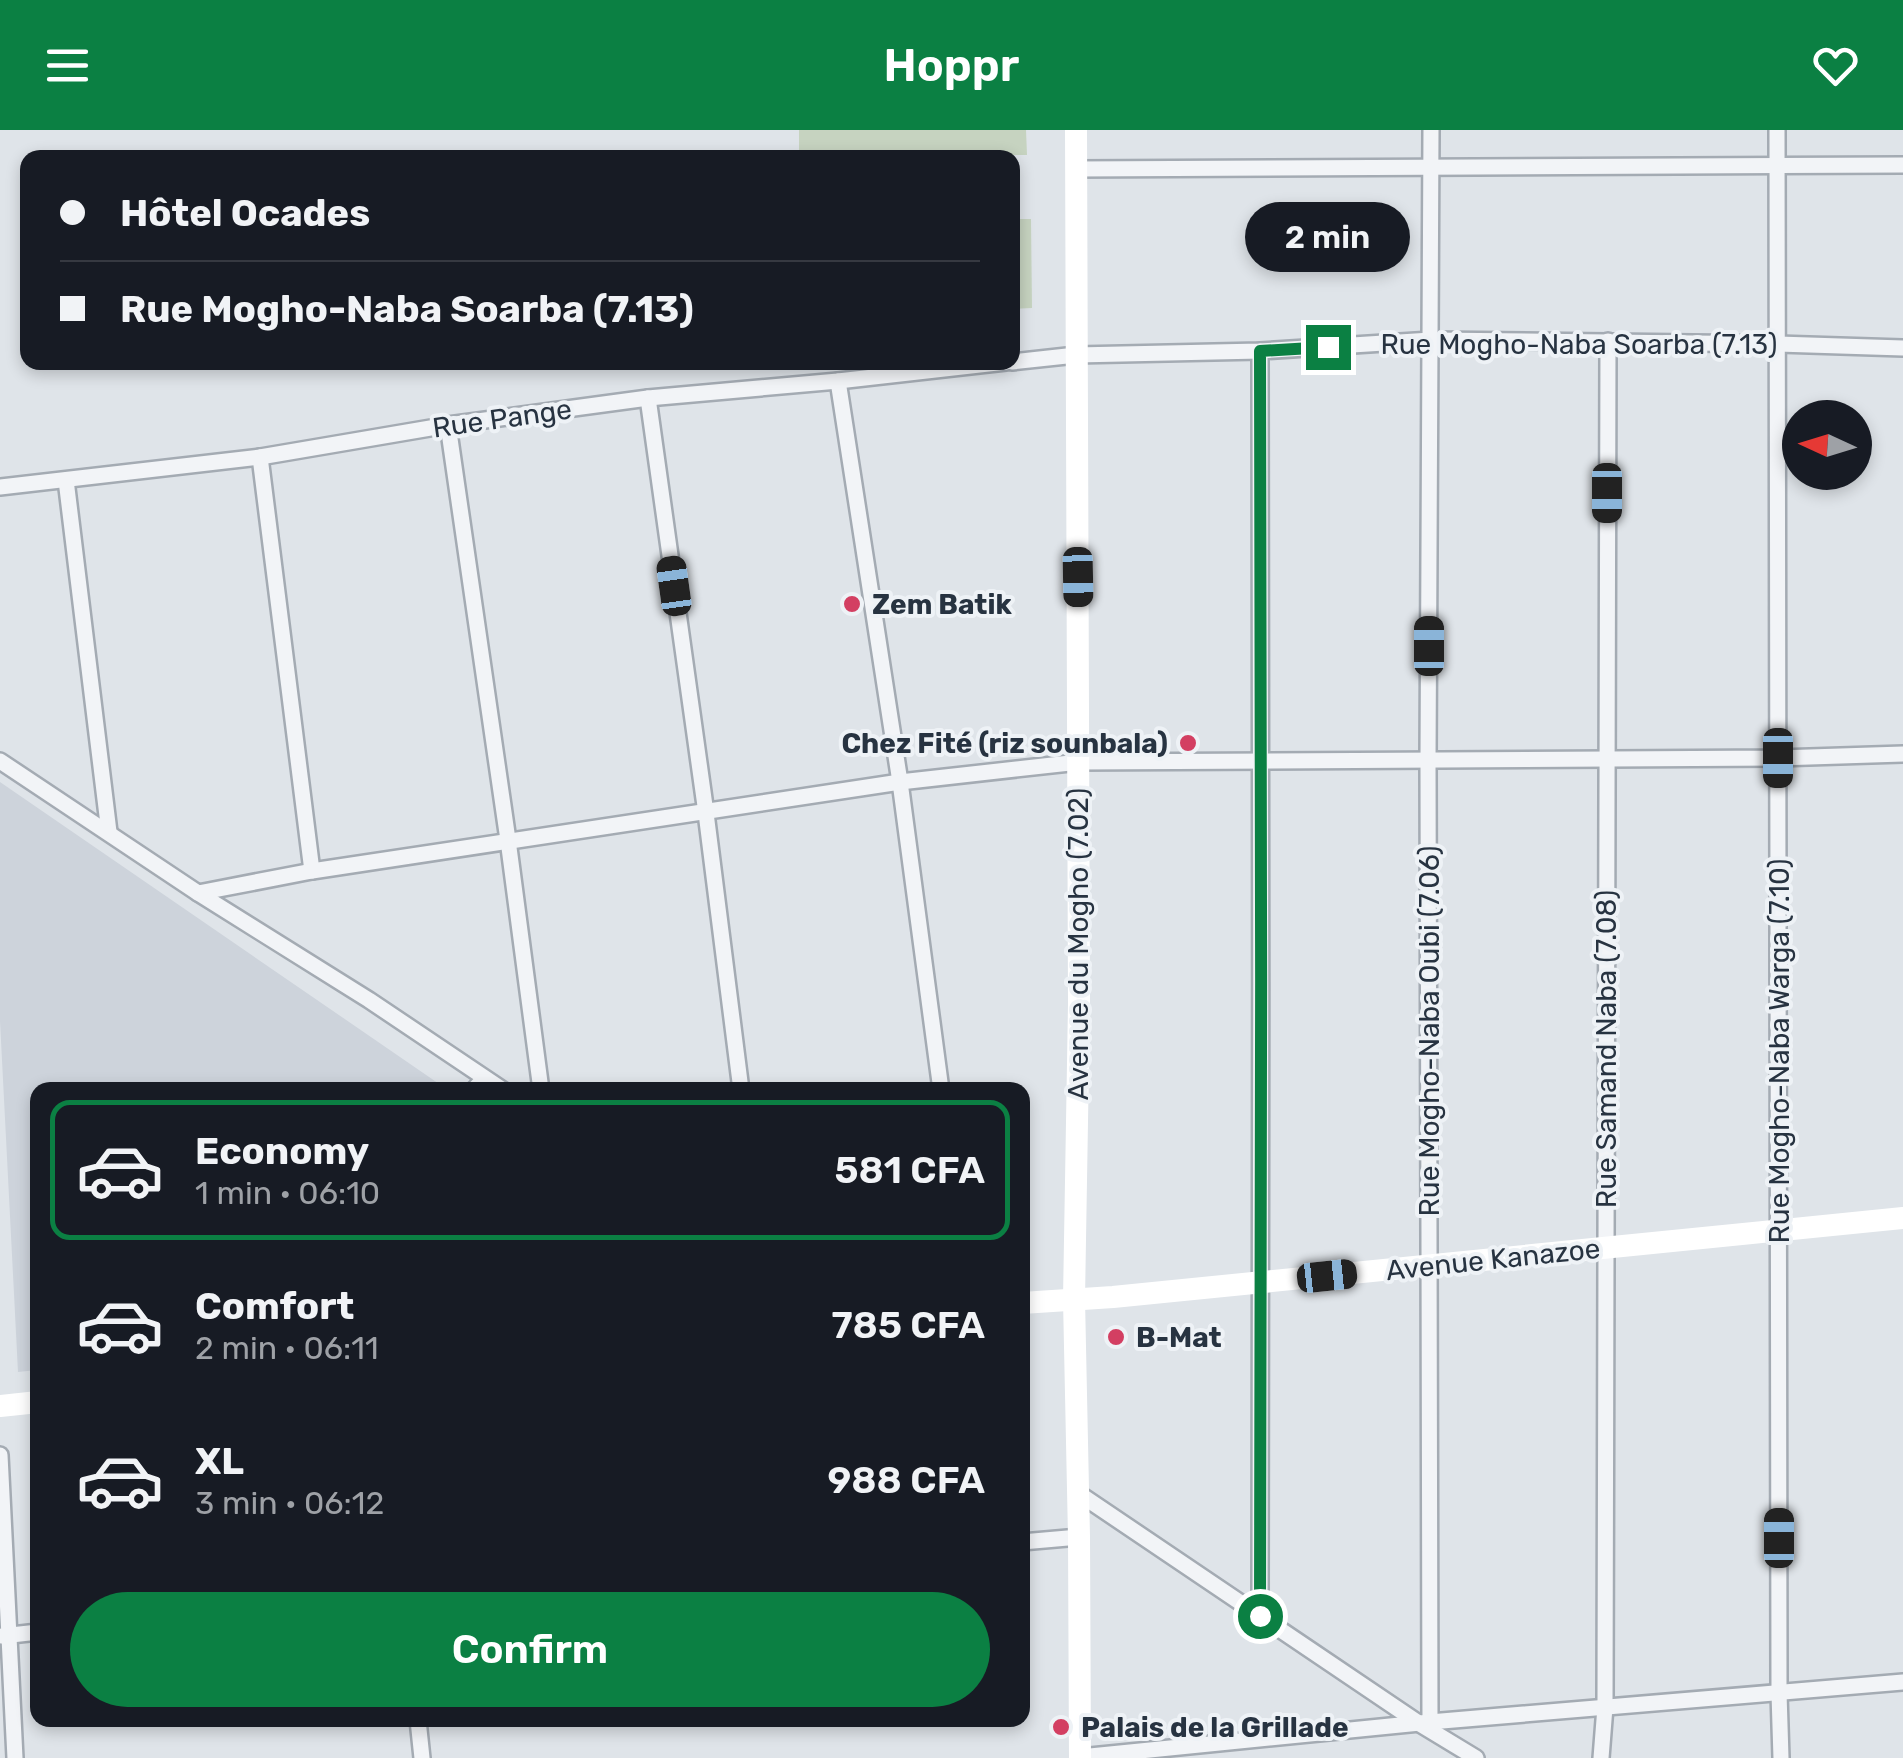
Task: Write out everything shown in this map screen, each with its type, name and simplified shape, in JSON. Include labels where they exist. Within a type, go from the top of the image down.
[{"type":"main road","name":"Avenue du Mogho (7.02)","points":[[1076,130],[1079,1004],[1074,1298],[1080,1758]]},
{"type":"main road","name":"Avenue Kanazoe","points":[[1030,1302],[1903,1218]]},
{"type":"main road","points":[[0,1406],[30,1403]]},
{"type":"street","name":"Rue Mogho-Naba Oubi (7.06)","points":[[1425,1723],[1430,130]]},
{"type":"street","name":"Rue Mogho-Naba Warga (7.10)","points":[[1776,130],[1781,1758]]},
{"type":"street","points":[[1076,169],[1903,165]]},
{"type":"street","name":"Rue Mogho-Naba Soarba (7.13)","points":[[1076,355],[1260,351],[1431,340],[1903,348]]},
{"type":"street","name":"Rue Samand Naba (7.08)","points":[[1601,1758],[1605,1707],[1608,341]]},
{"type":"street","points":[[1260,351],[1260,1616]]},
{"type":"street","name":"Rue Pange","points":[[1020,361],[1076,355]]},
{"type":"street","name":"Rue Pange","points":[[0,488],[260,457],[448,424],[648,398],[937,370]]},
{"type":"street","points":[[838,381],[900,782],[940,1082]]},
{"type":"street","points":[[648,398],[740,1082]]},
{"type":"street","points":[[448,424],[540,1082]]},
{"type":"street","points":[[260,457],[312,871]]},
{"type":"street","points":[[66,480],[109,832]]},
{"type":"street","points":[[198,893],[508,840],[900,782],[1079,762],[1903,754]]},
{"type":"street","points":[[0,760],[491,1082]]},
{"type":"street","points":[[0,1455],[5,1635],[15,1758]]},
{"type":"street","points":[[1078,1492],[1476,1758]]},
{"type":"street","points":[[1030,1541],[1079,1537]]},
{"type":"street","points":[[5,1635],[30,1633]]},
{"type":"street","points":[[1080,1758],[1425,1723],[1903,1682]]},
{"type":"street","points":[[419,1727],[422,1758]]},
{"type":"lane","points":[[476,1082],[482,1076]]},
{"type":"shaded area","points":[[0,782],[436,1082],[30,1082],[30,1371],[18,1372],[0,1021]]},
{"type":"green space","points":[[799,130],[1026,130],[1027,155],[1020,155],[1020,150],[799,150]]},
{"type":"green space","points":[[1020,219],[1031,219],[1032,308],[1020,309]]},
{"type":"place","name":"Zem Batik","points":[[852,604]]},
{"type":"place","name":"Chez Fité (riz sounbala)","points":[[1188,743]]},
{"type":"place","name":"B-Mat","points":[[1116,1337]]},
{"type":"place","name":"Palais de la Grillade","points":[[1061,1727]]},
{"type":"route","points":[[1260,1616],[1260,351],[1328,347]]}]
